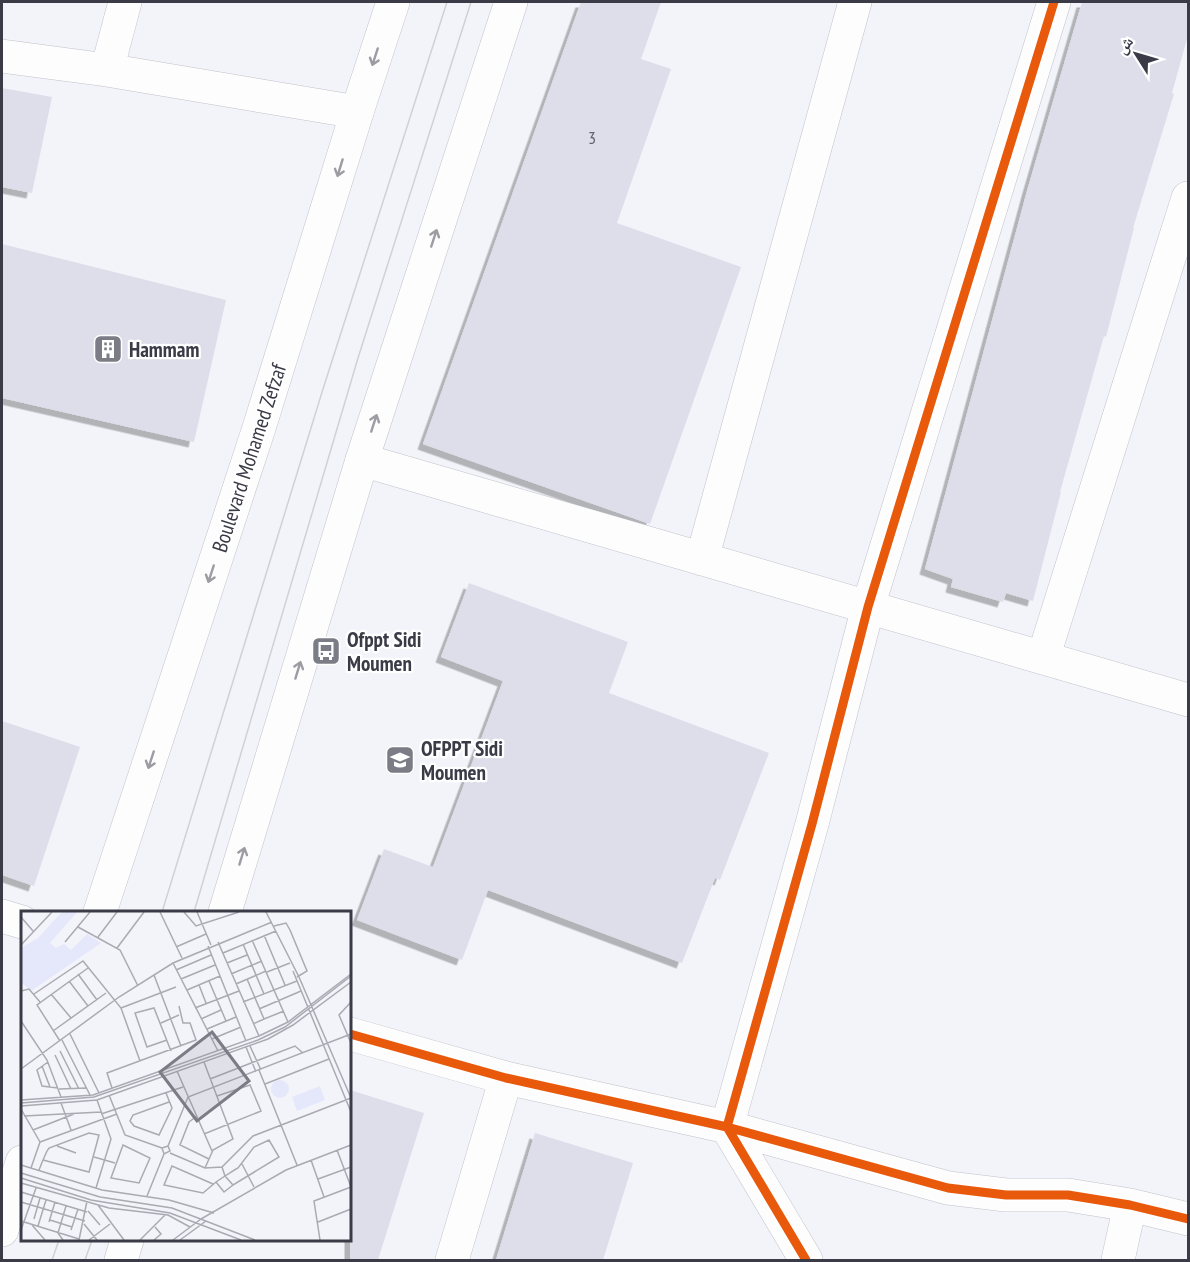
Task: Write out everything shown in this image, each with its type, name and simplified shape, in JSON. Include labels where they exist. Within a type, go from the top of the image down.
[{"type":"street","points":[[107,70],[125,2]]},
{"type":"street","name":"Boulevard Mohamed Zefzaf","points":[[100,911],[260,428],[393,2]]},
{"type":"street","points":[[225,911],[362,460],[511,2]]},
{"type":"street","points":[[702,559],[855,2]]},
{"type":"street","points":[[806,1260],[727,1127],[812,824],[868,607],[1054,2]]},
{"type":"street","points":[[2,56],[107,70],[357,112]]},
{"type":"street","points":[[1044,658],[1188,198]]},
{"type":"street","points":[[362,460],[1188,700]]},
{"type":"street","points":[[2,916],[21,922]]},
{"type":"street","points":[[351,1034],[506,1078],[727,1127],[948,1188],[1006,1195],[1068,1195],[1130,1204],[1188,1219]]},
{"type":"street","points":[[452,1260],[506,1078]]},
{"type":"street","points":[[2,1230],[21,1165]]},
{"type":"street","points":[[1118,1260],[1130,1204]]},
{"type":"street","points":[[121,1260],[126,1241]]},
{"type":"building","points":[[581,2],[661,2],[641,59],[671,69],[617,223],[741,267],[650,524],[423,444]]},
{"type":"building","points":[[1082,2],[1188,2],[1188,35],[1172,93],[1174,94],[1133,228],[1106,337],[1104,336],[1060,492],[1033,601],[1006,593],[1003,602],[951,587],[953,579],[925,569],[1027,191]]},
{"type":"building","points":[[2,88],[52,97],[32,193],[2,187]]},
{"type":"building","name":"Hammam","points":[[2,244],[226,300],[194,442],[2,398]]},
{"type":"building","points":[[469,583],[628,642],[609,693],[769,753],[720,880],[715,878],[682,963],[488,890],[462,960],[357,920],[384,849],[433,867],[503,681],[441,657]]},
{"type":"building","points":[[2,721],[80,747],[34,886],[2,875]]},
{"type":"building","points":[[351,1090],[424,1113],[378,1260],[350,1260]]},
{"type":"building","points":[[535,1133],[633,1163],[603,1260],[496,1260]]},
{"type":"tram line","points":[[162,911],[323,389],[447,2]]},
{"type":"tram line","points":[[194,911],[358,358],[471,2]]},
{"type":"tram line","points":[[52,1260],[59,1241]]},
{"type":"tram line","points":[[85,1260],[92,1241]]},
{"type":"cycle path","points":[[806,1260],[727,1127],[812,824],[868,607],[1054,2]]},
{"type":"cycle path","points":[[351,1034],[506,1078],[727,1127],[948,1188],[1006,1195],[1068,1195],[1130,1205],[1188,1219]]},
{"type":"place","name":"Hammam","points":[[108,349]]},
{"type":"place","name":"Ofppt Sidi Moumen","points":[[326,651]]},
{"type":"place","name":"OFPPT Sidi Moumen","points":[[400,760]]}]
